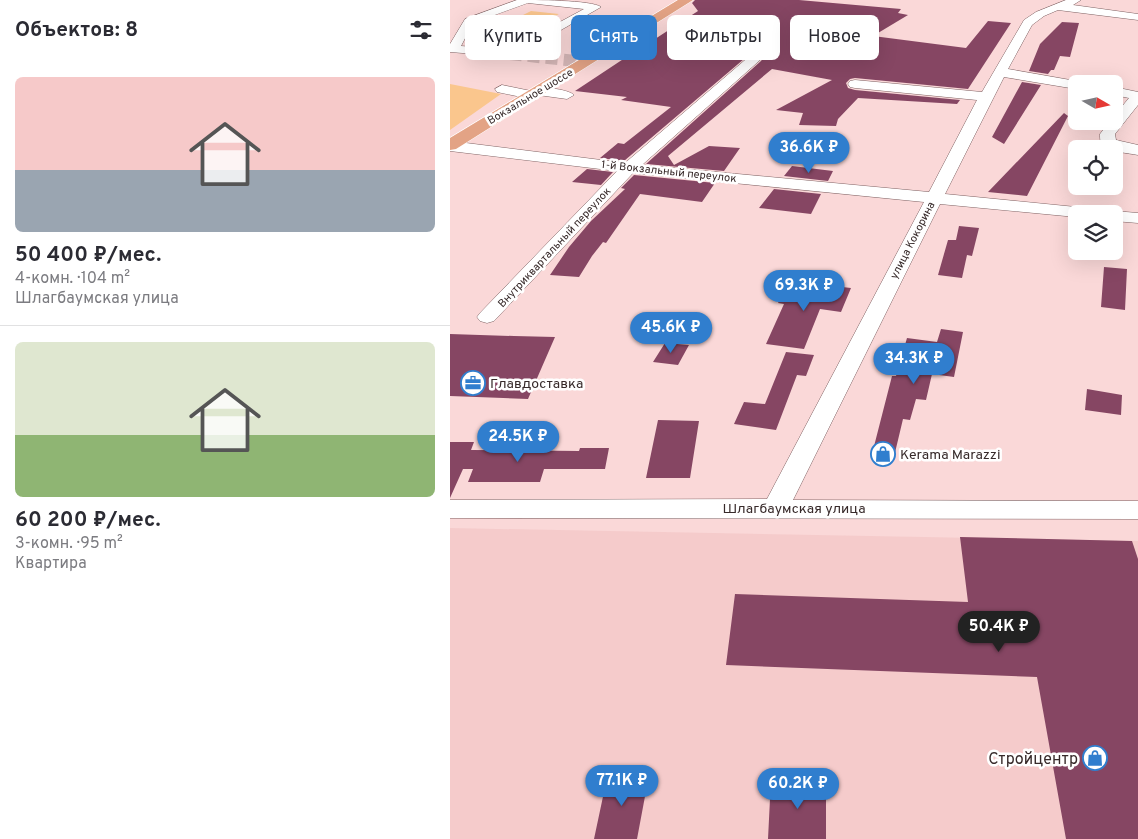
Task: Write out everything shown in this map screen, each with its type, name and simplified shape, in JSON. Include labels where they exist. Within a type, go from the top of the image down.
[{"type":"main road","name":"Вокзальное шоссе","points":[[657,18],[687,0]]},
{"type":"main road","name":"Вокзальное шоссе","points":[[450,146],[583,60]]},
{"type":"street","points":[[527,0],[596,7],[510,54],[453,49],[469,21],[527,0]]},
{"type":"street","points":[[1068,3],[1138,17]]},
{"type":"street","name":"улица Кокорина","points":[[776,508],[934,197],[986,97],[1028,22],[1037,16],[1068,3]]},
{"type":"street","name":"Внутриквартальный переулок","points":[[487,317],[629,168],[753,60]]},
{"type":"street","points":[[1000,72],[1068,84]]},
{"type":"street","points":[[855,84],[986,97]]},
{"type":"street","points":[[502,89],[567,95]]},
{"type":"street","points":[[1123,94],[1138,96],[1107,134],[1109,143],[1119,148],[1138,150]]},
{"type":"street","name":"1-й Вокзальный переулок","points":[[450,146],[629,168],[1068,211]]},
{"type":"street","points":[[1123,217],[1138,218]]},
{"type":"street","name":"Шлагбаумская улица","points":[[450,509],[1138,510]]},
{"type":"shaded area","points":[[531,11],[559,14],[557,15],[523,15]]},
{"type":"shaded area","points":[[450,84],[501,94],[450,130]]},
{"type":"shaded area","points":[[450,528],[1138,541],[1138,839],[450,839]]},
{"type":"building","points":[[695,0],[799,0],[901,9],[898,13],[908,15],[879,32],[879,15],[790,15],[790,60],[879,60],[879,37],[966,48],[988,21],[1011,23],[968,89],[855,78],[850,79],[846,83],[848,88],[855,90],[960,100],[957,104],[858,98],[838,119],[836,126],[799,125],[803,113],[776,110],[832,80],[772,69],[668,156],[674,165],[709,146],[740,148],[724,171],[646,164],[762,60],[780,60],[780,15],[692,15],[698,11],[692,3]]},
{"type":"building","points":[[1062,22],[1079,23],[1070,57],[1060,56],[1054,70],[1051,70],[1048,74],[1029,71],[1040,44]]},
{"type":"building","points":[[667,31],[667,60],[743,60],[624,161],[600,158],[618,143],[624,144],[671,107],[621,100],[627,97],[575,91],[622,60],[657,60],[657,38]]},
{"type":"building","points":[[1022,82],[1041,85],[1004,144],[992,137]]},
{"type":"building","points":[[1064,113],[1068,116],[1027,196],[988,192]]},
{"type":"building","points":[[792,166],[833,171],[828,181],[784,176]]},
{"type":"building","points":[[587,169],[613,172],[601,185],[572,182]]},
{"type":"building","points":[[634,175],[715,183],[702,202],[640,194],[606,243],[603,242],[592,256],[579,277],[550,275],[569,247],[591,221],[625,189],[621,188]]},
{"type":"building","points":[[774,189],[821,194],[811,214],[759,208]]},
{"type":"building","points":[[959,226],[979,228],[972,256],[967,255],[962,278],[938,275],[948,240],[956,240]]},
{"type":"building","points":[[1104,267],[1127,269],[1125,310],[1101,307]]},
{"type":"building","points":[[790,281],[851,288],[841,312],[820,309],[804,349],[766,344],[784,304],[778,303]]},
{"type":"building","points":[[941,329],[963,332],[954,377],[932,374],[926,400],[916,399],[910,420],[903,419],[893,461],[871,458],[892,376],[896,376],[907,338],[937,342]]},
{"type":"building","points":[[450,334],[555,337],[528,399],[450,396]]},
{"type":"building","points":[[665,343],[689,345],[678,365],[653,362]]},
{"type":"building","points":[[786,352],[814,355],[806,376],[797,375],[776,430],[734,424],[744,402],[765,404]]},
{"type":"building","points":[[1087,389],[1122,395],[1121,415],[1085,410]]},
{"type":"building","points":[[658,420],[699,421],[690,478],[646,478]]},
{"type":"building","points":[[450,442],[474,442],[471,450],[579,451],[580,448],[609,448],[605,469],[544,469],[540,482],[468,482],[473,469],[463,469],[450,498]]},
{"type":"building","name":"Стройцентр","points":[[960,537],[1132,541],[1138,559],[1138,839],[1066,839],[1037,677],[726,665],[735,594],[968,602]]},
{"type":"building","points":[[608,773],[649,775],[637,839],[594,839]]},
{"type":"building","points":[[771,779],[826,781],[826,839],[768,839]]},
{"type":"tunnel","points":[[561,59],[576,61]]},
{"type":"place","name":"Главдоставка","points":[[473,383]]},
{"type":"place","name":"Kerama Marazzi","points":[[883,454]]},
{"type":"place","name":"Стройцентр","points":[[1095,758]]}]
